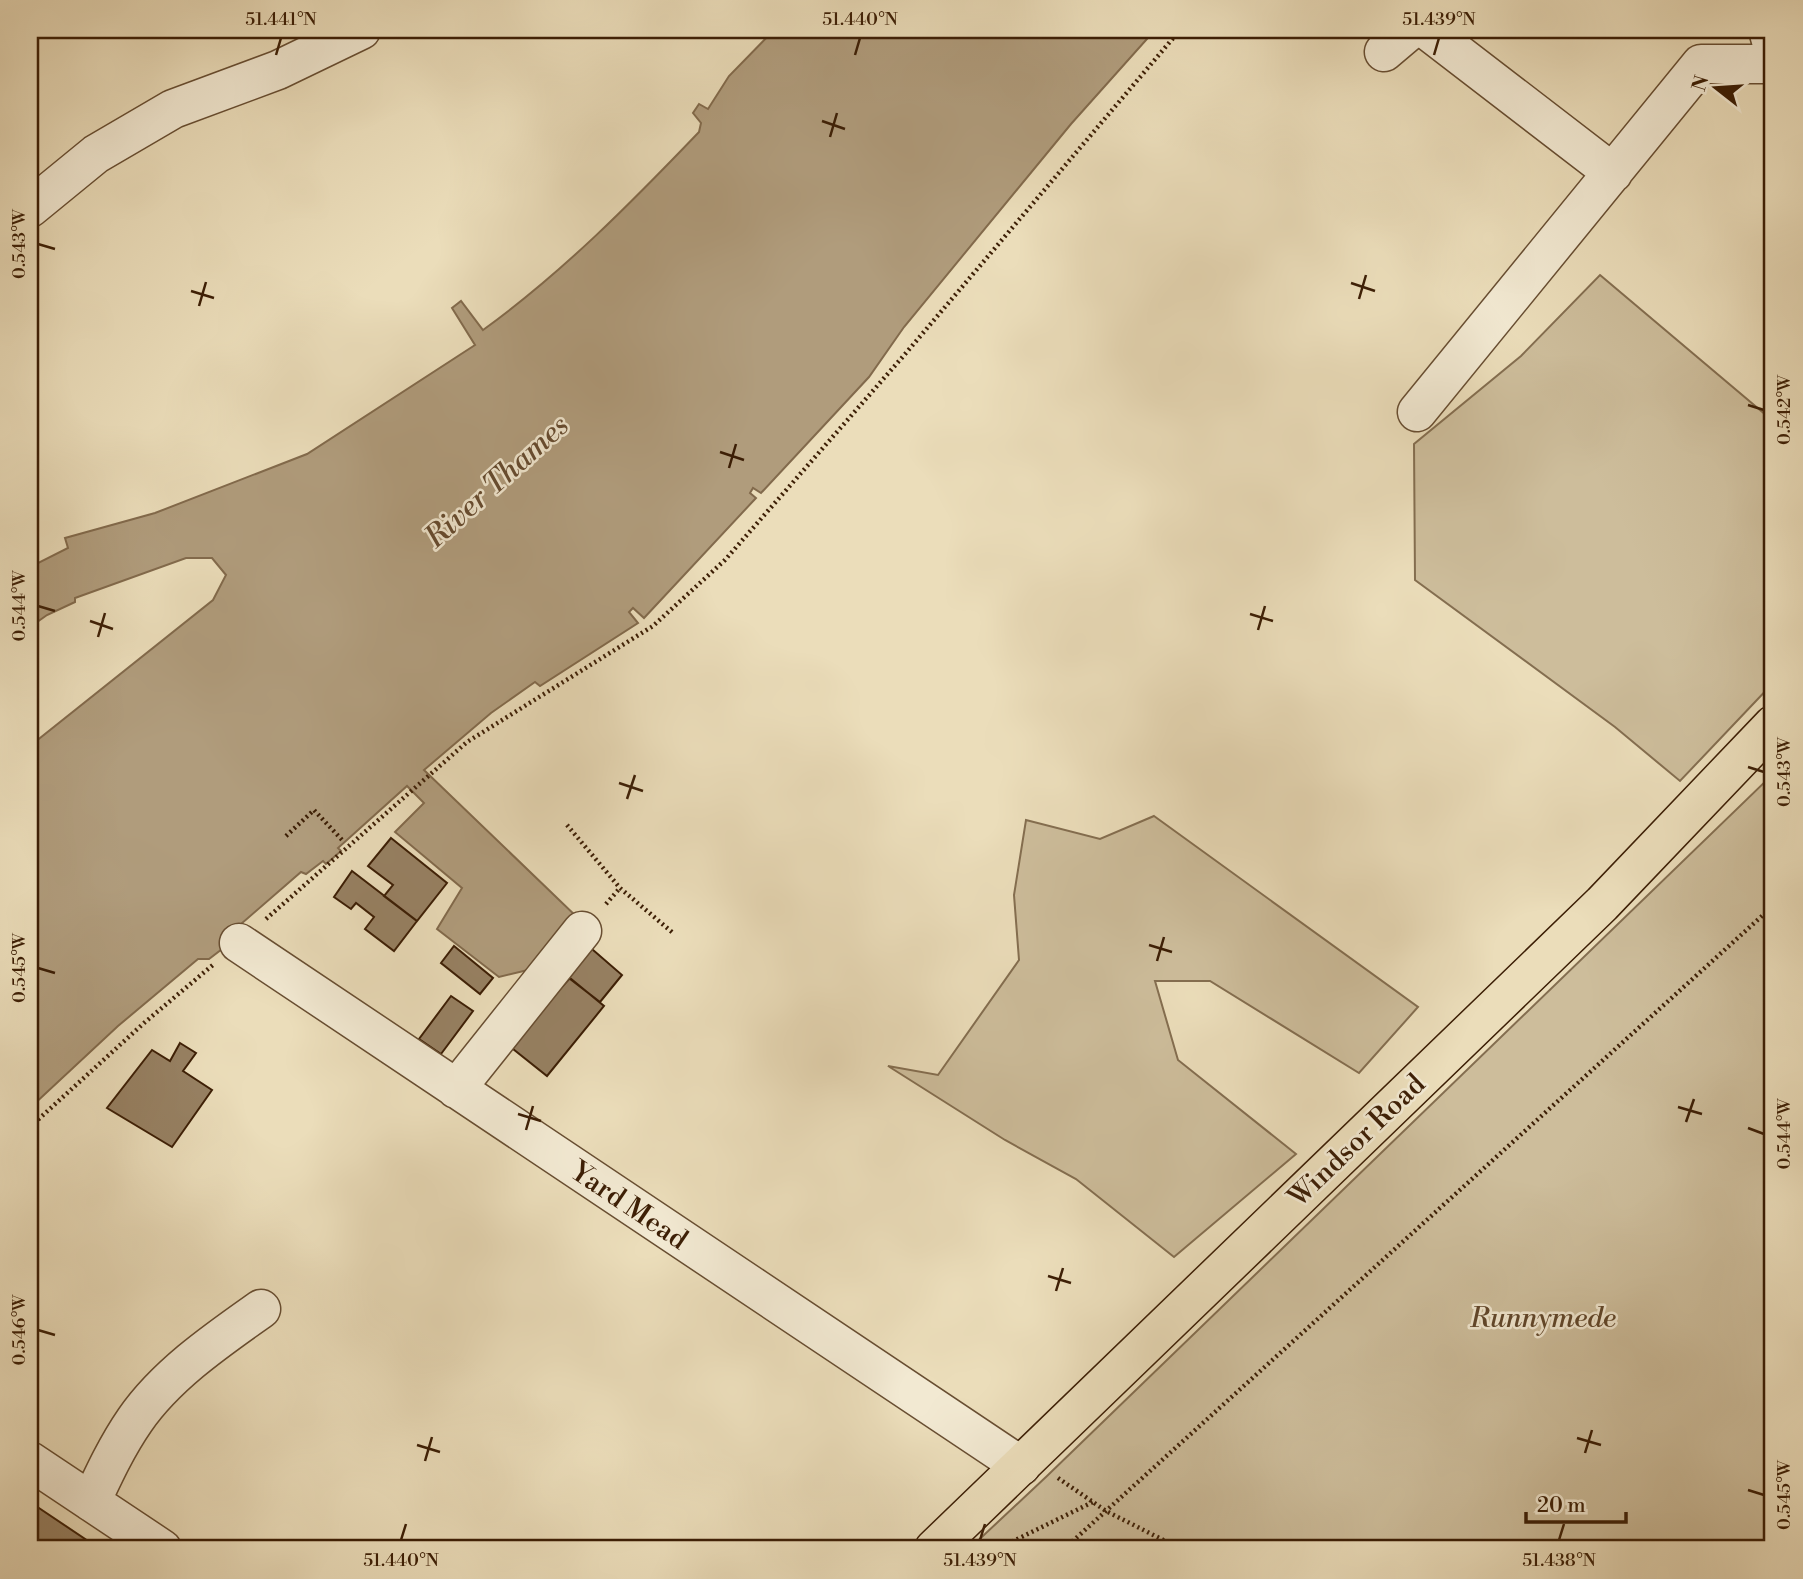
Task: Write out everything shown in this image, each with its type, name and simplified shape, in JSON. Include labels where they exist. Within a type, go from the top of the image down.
[{"type":"main road","name":"Windsor Road","points":[[934,1549],[1773,725]]},
{"type":"street","points":[[30,208],[96,154],[173,109],[278,70],[361,30]]},
{"type":"street","points":[[1427,30],[1613,173]]},
{"type":"street","points":[[1768,30],[1773,48]]},
{"type":"street","points":[[1417,412],[1701,64],[1773,64]]},
{"type":"street","points":[[456,1089],[582,931]]},
{"type":"street","name":"Yard Mead","points":[[239,943],[1021,1466]]},
{"type":"street","points":[[91,1502],[110,1460],[136,1418],[215,1341],[261,1309]]},
{"type":"street","points":[[30,1461],[162,1549]]},
{"type":"path","points":[[409,791],[467,742],[653,626],[725,560],[906,353],[1180,30]]},
{"type":"path","points":[[286,836],[314,810],[344,842]]},
{"type":"path","points":[[567,825],[620,888],[673,933]]},
{"type":"path","points":[[1064,1549],[1773,906]]},
{"type":"path","points":[[997,1549],[1093,1502],[1181,1549]]},
{"type":"green space","points":[[1600,275],[1773,421],[1773,683],[1680,781],[1615,727],[1415,580],[1414,444],[1521,356]]},
{"type":"green space","name":"Runnymede","points":[[1773,774],[1773,1549],[969,1549],[1047,1476]]},
{"type":"green space","points":[[1154,816],[1418,1007],[1359,1073],[1210,981],[1155,981],[1178,1060],[1296,1154],[1174,1257],[1076,1179],[1005,1140],[888,1066],[938,1075],[1019,960],[1014,895],[1026,820],[1100,839]]},
{"type":"water","name":"River Thames","points":[[774,30],[1155,30],[1071,124],[904,327],[869,377],[761,493],[753,488],[750,493],[756,498],[644,618],[633,608],[629,612],[638,623],[540,686],[535,682],[491,713],[424,770],[579,919],[536,968],[499,977],[437,929],[462,888],[395,832],[424,803],[407,786],[338,848],[341,851],[326,864],[323,861],[306,874],[301,872],[226,937],[226,946],[209,959],[198,959],[118,1026],[30,1108],[30,746],[213,600],[226,575],[212,558],[186,558],[75,598],[75,602],[47,615],[30,627],[30,567],[68,548],[65,538],[155,513],[307,454],[475,345],[452,308],[461,301],[483,330],[569,261],[699,132],[701,123],[693,113],[699,104],[708,109],[729,76]]},
{"type":"building","points":[[391,838],[447,883],[417,921],[384,896],[393,885],[368,866]]},
{"type":"building","points":[[352,871],[417,921],[394,951],[365,929],[374,917],[356,903],[351,909],[334,897]]},
{"type":"building","points":[[585,943],[622,975],[600,1002],[560,971]]},
{"type":"building","points":[[454,946],[493,978],[480,994],[441,963]]},
{"type":"building","points":[[570,978],[604,1006],[547,1076],[508,1045]]},
{"type":"building","points":[[451,996],[473,1011],[441,1054],[419,1039]]},
{"type":"building","points":[[180,1043],[196,1053],[183,1071],[212,1090],[172,1147],[107,1108],[152,1050],[170,1061]]},
{"type":"building","points":[[30,1502],[100,1549],[30,1549]]}]
